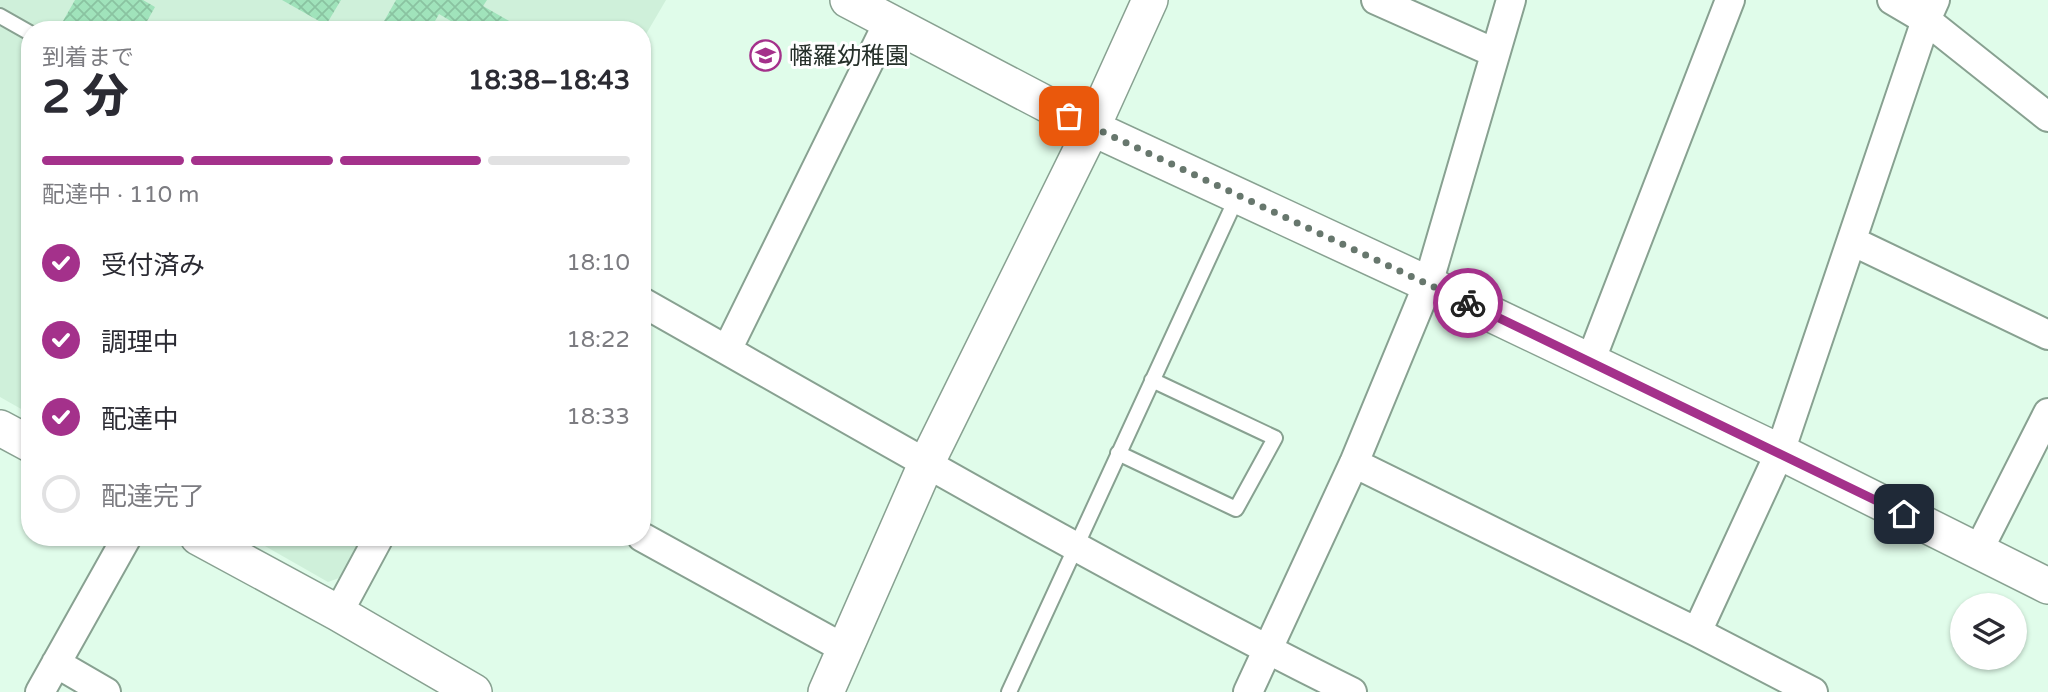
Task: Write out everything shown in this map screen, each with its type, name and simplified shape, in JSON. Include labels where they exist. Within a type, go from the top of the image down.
[{"type":"street","points":[[849,0],[1092,128],[1780,452],[2048,586]]},
{"type":"street","points":[[826,692],[926,464],[1092,128],[1150,0]]},
{"type":"street","points":[[1376,0],[1495,53]]},
{"type":"street","points":[[1248,692],[1354,463],[1428,284],[1511,0]]},
{"type":"street","points":[[1591,362],[1730,0]]},
{"type":"street","points":[[1892,0],[1931,10],[2048,117]]},
{"type":"street","points":[[1697,632],[1780,452],[1931,10]]},
{"type":"street","points":[[727,350],[889,21]]},
{"type":"street","points":[[1852,241],[2048,335]]},
{"type":"street","points":[[651,307],[926,464],[1268,650],[1352,692]]},
{"type":"street","points":[[1978,551],[2048,414]]},
{"type":"street","points":[[0,428],[21,439]]},
{"type":"street","points":[[1354,463],[1813,692]]},
{"type":"street","points":[[651,542],[845,649]]},
{"type":"street","points":[[40,692],[122,546]]},
{"type":"street","points":[[215,546],[338,613],[468,690]]},
{"type":"street","points":[[338,613],[374,546]]},
{"type":"street","points":[[56,663],[106,692]]},
{"type":"lane","points":[[0,16],[21,28]]},
{"type":"lane","points":[[1009,692],[1237,195]]},
{"type":"lane","points":[[1118,453],[1236,509],[1275,438],[1152,380]]},
{"type":"shaded area","points":[[0,0],[666,0],[651,26],[651,21],[21,21],[21,409],[0,397]]},
{"type":"shaded area","points":[[265,546],[357,546],[339,578],[328,582]]},
{"type":"building","points":[[75,0],[143,0],[155,7],[147,21],[63,21]]},
{"type":"building","points":[[282,0],[341,0],[328,21],[319,21]]},
{"type":"building","points":[[396,0],[487,0],[483,6],[509,21],[451,21],[439,14],[435,21],[384,21]]},
{"type":"way so far","points":[[1069,116],[1468,303]]},
{"type":"place","name":"幡羅幼稚園","points":[[766,56]]},
{"type":"route","points":[[1468,303],[1904,514]]}]
